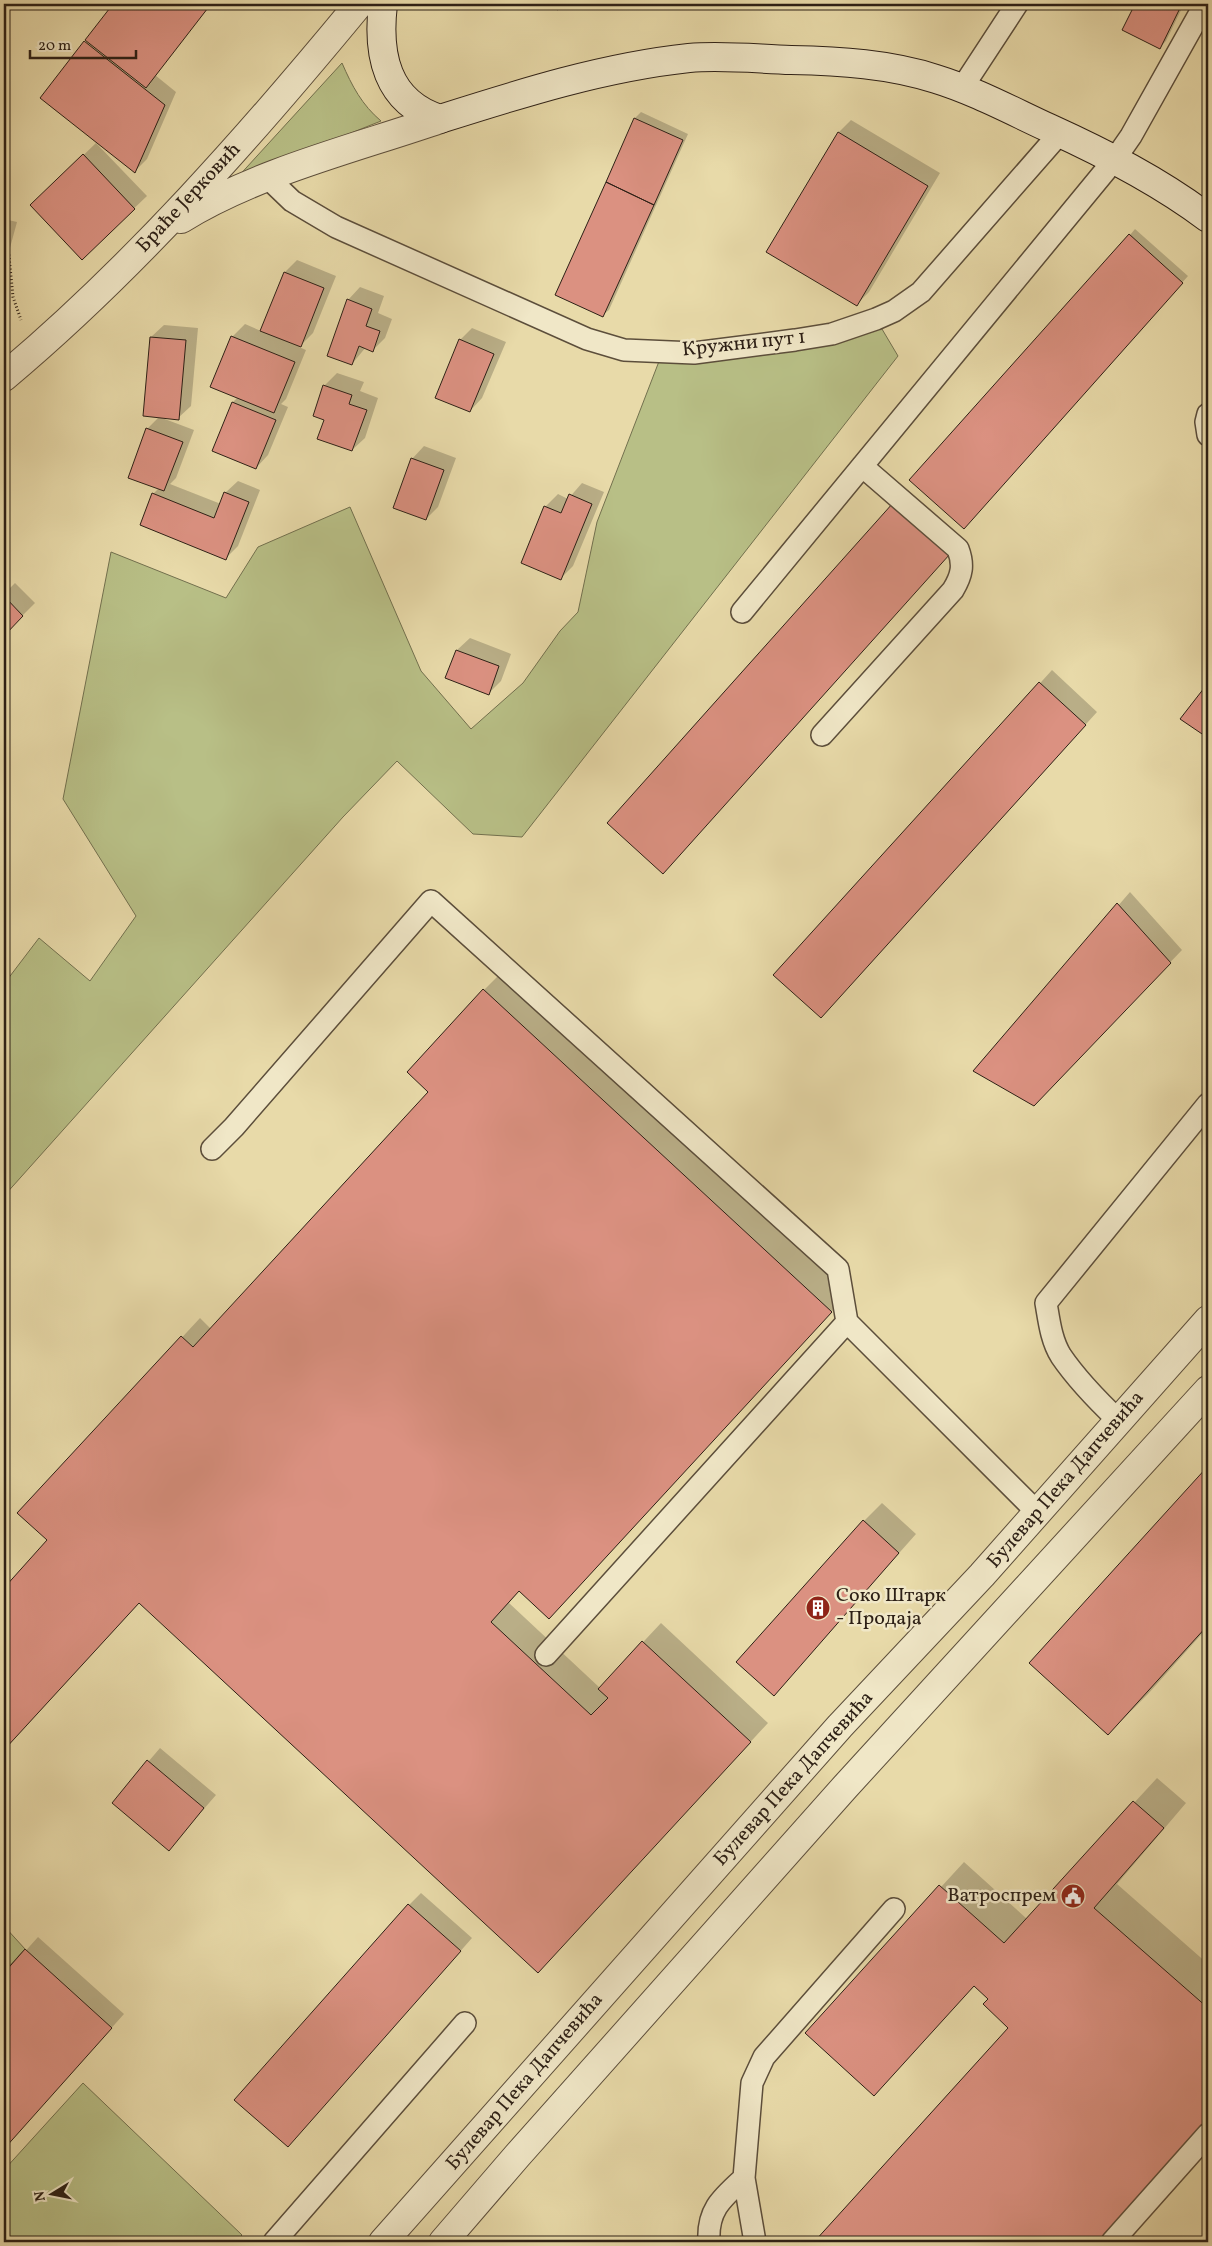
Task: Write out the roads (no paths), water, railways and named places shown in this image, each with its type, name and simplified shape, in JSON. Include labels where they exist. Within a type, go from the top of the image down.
[{"type":"street","name":"Браће Јерковић","points":[[4,377],[159,233],[302,74],[359,4]]},
{"type":"street","points":[[383,4],[381,41],[384,62],[392,82],[403,98],[418,109],[440,119]]},
{"type":"street","points":[[159,233],[211,202],[267,177],[440,119],[596,74],[690,58],[818,60],[864,64],[914,73],[962,88],[1115,159],[1188,203],[1208,218]]},
{"type":"street","name":"Булевар Пека Дапчевића","points":[[383,2242],[840,1726],[1014,1539],[1208,1320]]},
{"type":"street","name":"Булевар Пека Дапчевића","points":[[443,2242],[726,1920],[1208,1390]]},
{"type":"street","points":[[1079,1466],[1111,1495]]},
{"type":"street","points":[[1014,1539],[1046,1567]]},
{"type":"lane","points":[[962,88],[1017,4]]},
{"type":"lane","points":[[742,612],[1115,159],[1131,136],[1206,4]]},
{"type":"lane","name":"Кружни пут 1","points":[[267,177],[292,201],[336,227],[588,339],[624,350],[694,353],[832,334],[894,311],[921,292],[1060,133]]},
{"type":"lane","points":[[1208,414],[1206,422],[1208,434]]},
{"type":"lane","points":[[822,735],[953,590],[961,576],[963,562],[958,549],[862,466]]},
{"type":"lane","points":[[212,1149],[234,1127],[431,902],[838,1269],[847,1322],[1037,1512]]},
{"type":"lane","points":[[1119,1421],[1060,1355],[1051,1333],[1046,1303],[1208,1104]]},
{"type":"lane","points":[[546,1655],[847,1322]]},
{"type":"lane","points":[[755,2242],[744,2178],[752,2083],[764,2057],[894,1908]]},
{"type":"lane","points":[[274,2242],[465,2022]]},
{"type":"lane","points":[[1112,2242],[1208,2134]]},
{"type":"lane","points":[[709,2242],[710,2222],[714,2209],[722,2198],[744,2178]]},
{"type":"place","name":"Соко Штарк - Продаја","points":[[818,1608]]},
{"type":"place","name":"Ватроспрем","points":[[1073,1896]]}]
